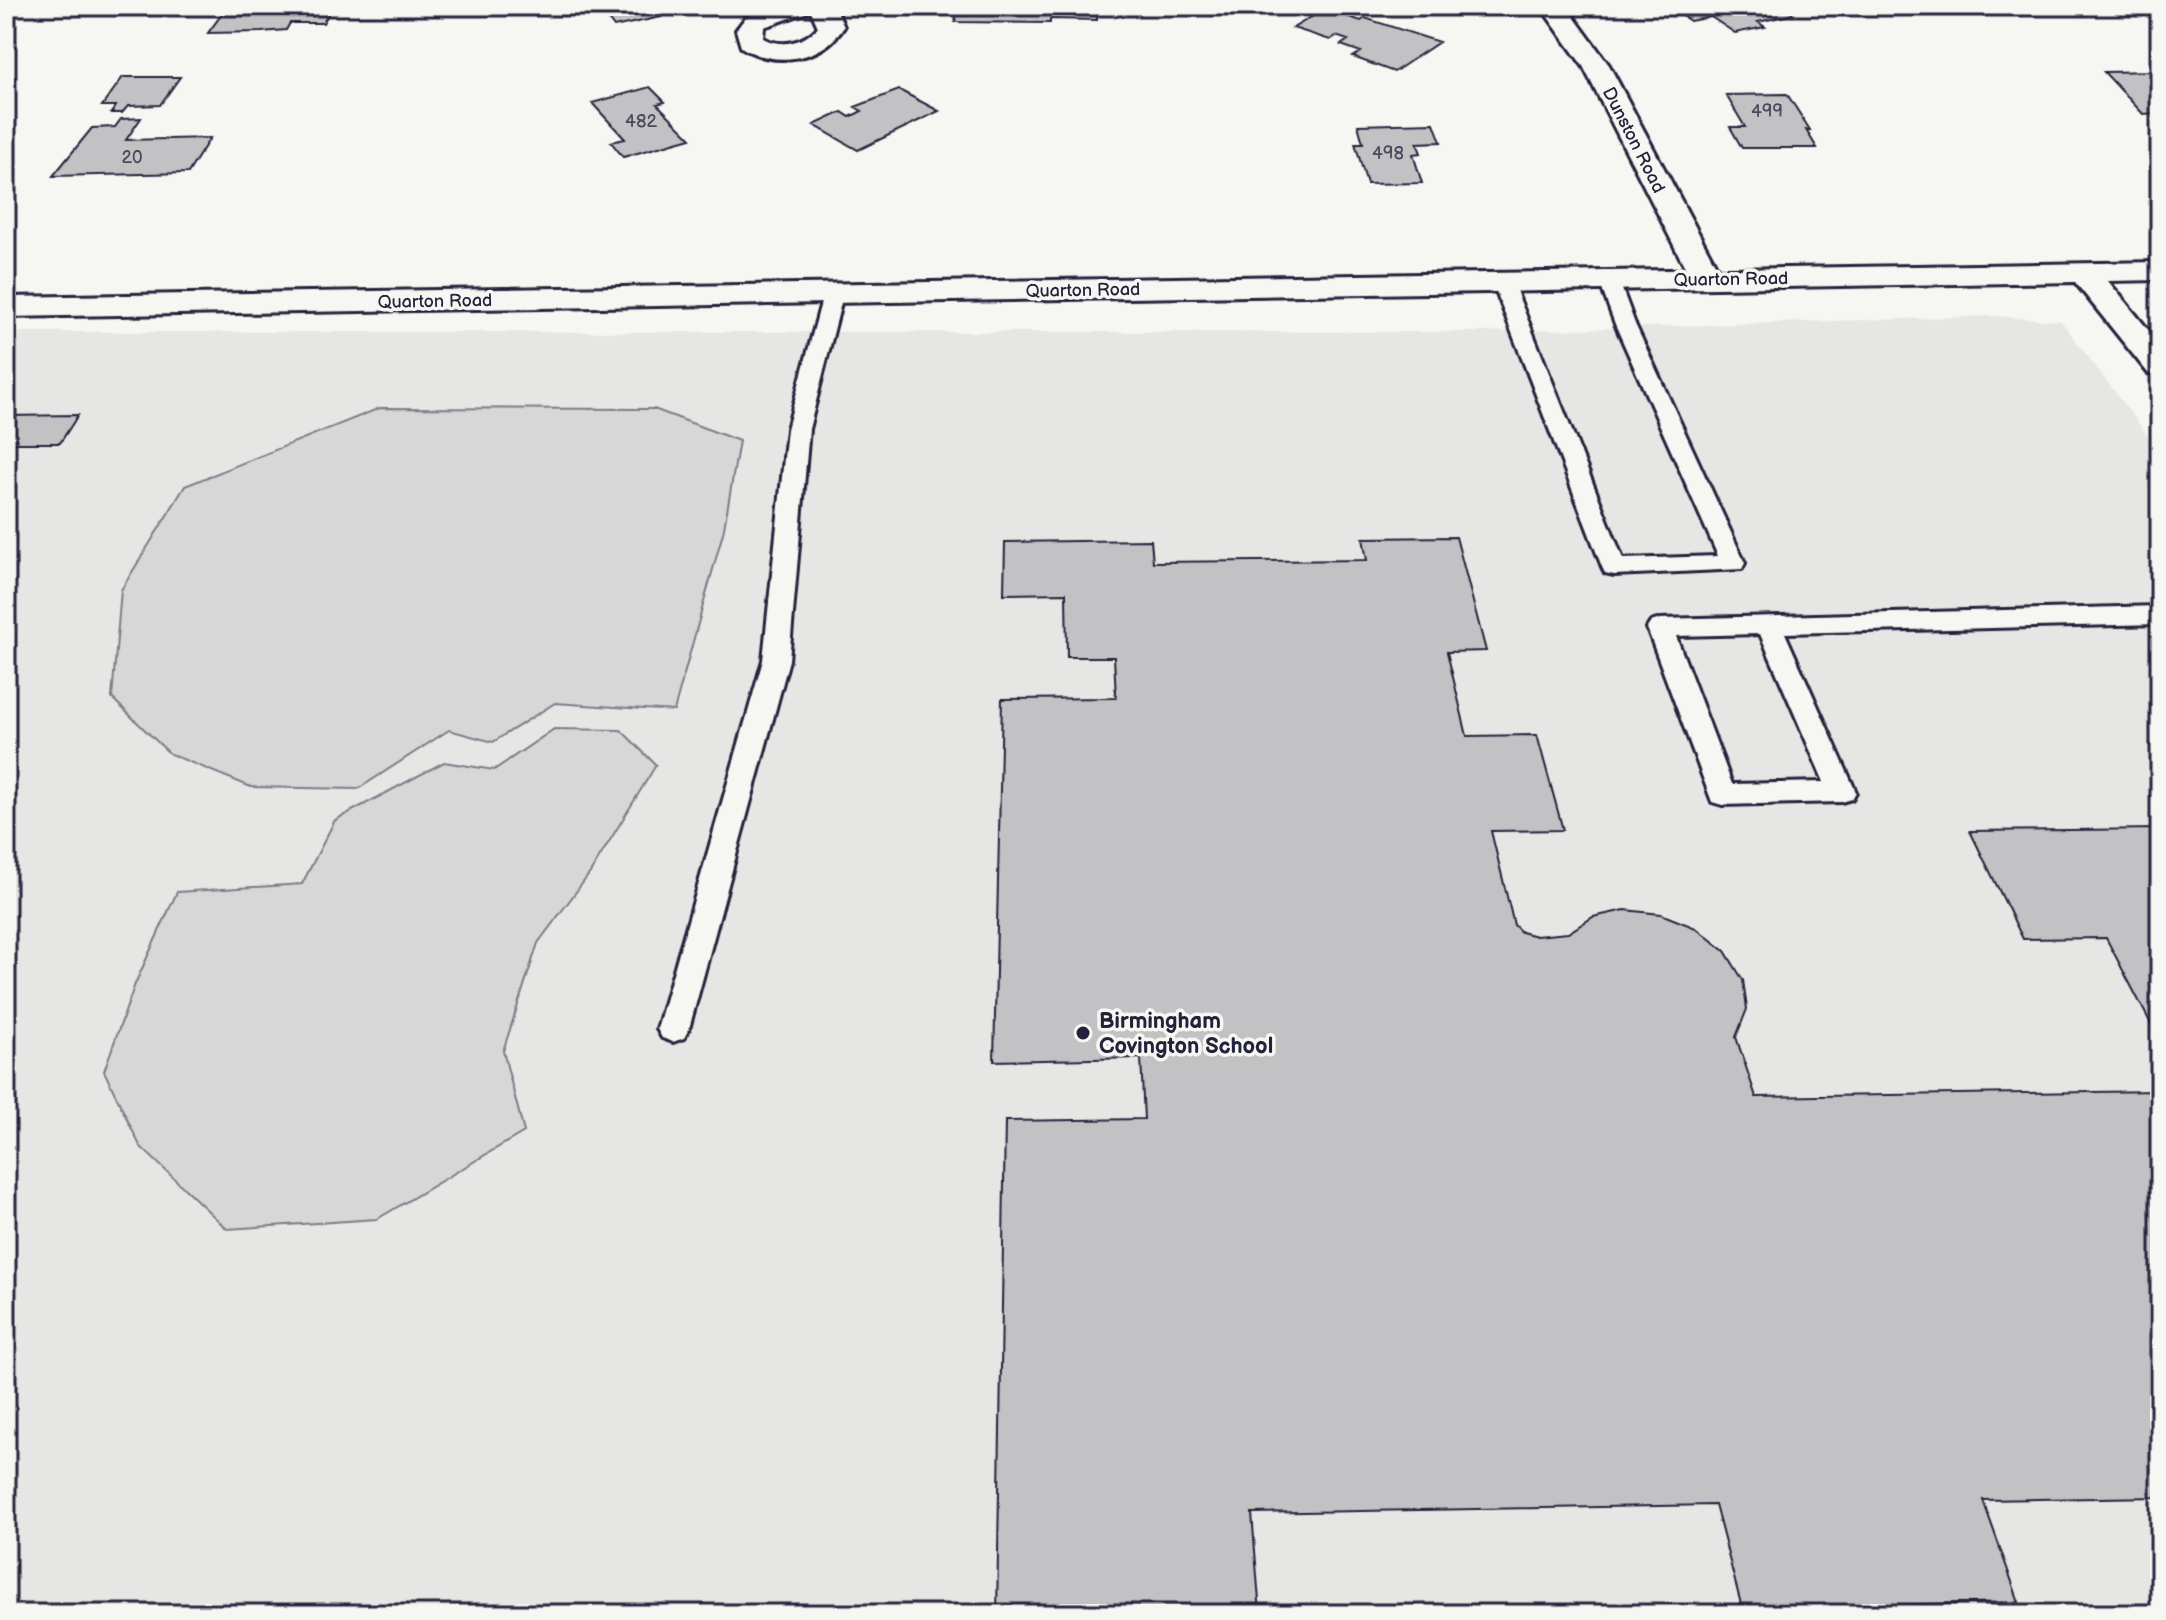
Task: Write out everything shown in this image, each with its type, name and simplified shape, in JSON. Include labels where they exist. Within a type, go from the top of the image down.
[{"type":"street","points":[[802,6],[755,22],[749,30],[750,41],[767,48],[785,50],[817,44],[831,27],[822,6]]},
{"type":"street","name":"Dunston Road","points":[[1553,6],[1596,65],[1707,279]]},
{"type":"street","name":"Quarton Road","points":[[6,307],[2160,271]]},
{"type":"street","points":[[2084,272],[2160,366]]},
{"type":"lane","points":[[1503,283],[1614,567],[1733,563],[1625,324],[1609,281]]},
{"type":"lane","points":[[673,1029],[776,660],[798,429],[833,295]]},
{"type":"lane","points":[[1769,626],[1842,792],[1722,795],[1660,628],[2160,615]]},
{"type":"shaded area","name":"Birmingham Covington School","points":[[1993,316],[2061,321],[2160,452],[2160,1614],[6,1614],[6,332],[1484,332]]},
{"type":"shaded area","points":[[380,408],[654,409],[739,441],[724,529],[674,711],[555,703],[493,742],[449,730],[358,789],[251,787],[170,754],[112,698],[121,590],[185,486]]},
{"type":"shaded area","points":[[554,729],[621,730],[656,765],[590,873],[538,943],[503,1051],[524,1132],[377,1219],[227,1229],[140,1146],[104,1071],[135,984],[177,892],[302,884],[335,820],[444,762],[494,770]]},
{"type":"building","points":[[204,6],[333,6],[323,23],[290,23],[286,30],[208,33],[224,11],[200,12]]},
{"type":"building","points":[[598,6],[663,6],[654,8],[661,17],[614,27]]},
{"type":"building","points":[[958,6],[1097,6],[1097,20],[955,22]]},
{"type":"building","points":[[1668,6],[1782,6],[1794,14],[1758,22],[1765,27],[1735,33],[1711,17],[1690,21]]},
{"type":"building","points":[[1325,9],[1361,21],[1365,18],[1439,42],[1394,72],[1353,57],[1361,52],[1341,45],[1348,40],[1336,36],[1330,40],[1293,28]]},
{"type":"building","points":[[2160,71],[2160,116],[2157,113],[2143,114],[2104,72]]},
{"type":"building","points":[[123,77],[180,77],[160,105],[128,106],[122,113],[111,113],[116,106],[102,106]]},
{"type":"building","points":[[650,87],[665,102],[657,104],[691,138],[623,157],[611,142],[625,139],[592,103]]},
{"type":"building","points":[[899,90],[939,111],[858,150],[814,125],[842,112],[850,117],[862,111],[855,107]]},
{"type":"building","points":[[1787,94],[1810,130],[1806,130],[1817,148],[1742,148],[1730,127],[1745,127],[1726,95]]},
{"type":"building","points":[[141,118],[126,140],[210,138],[188,173],[53,176],[92,128],[115,127],[121,119]]},
{"type":"building","points":[[1434,123],[1441,142],[1417,143],[1421,153],[1413,154],[1422,183],[1367,184],[1355,143],[1363,143],[1358,125]]},
{"type":"building","points":[[78,415],[60,443],[6,443],[6,416]]},
{"type":"building","points":[[1456,537],[1486,651],[1447,652],[1467,736],[1537,735],[1563,830],[1491,831],[1514,925],[1521,932],[1536,936],[1568,933],[1593,917],[1625,910],[1661,914],[1696,928],[1725,951],[1743,980],[1747,1009],[1736,1037],[1756,1097],[2160,1091],[2160,1497],[1983,1500],[2019,1602],[1742,1608],[1715,1505],[1252,1513],[1260,1614],[997,1614],[1005,1121],[1144,1119],[1141,1058],[994,1061],[1002,699],[1116,698],[1114,657],[1067,657],[1066,593],[1004,594],[1005,542],[1151,540],[1153,562],[1367,560],[1363,538]]},
{"type":"building","points":[[2160,829],[2160,1041],[2106,938],[2023,939],[1970,831]]},
{"type":"place","name":"Birmingham Covington School","points":[[1083,1033]]}]
